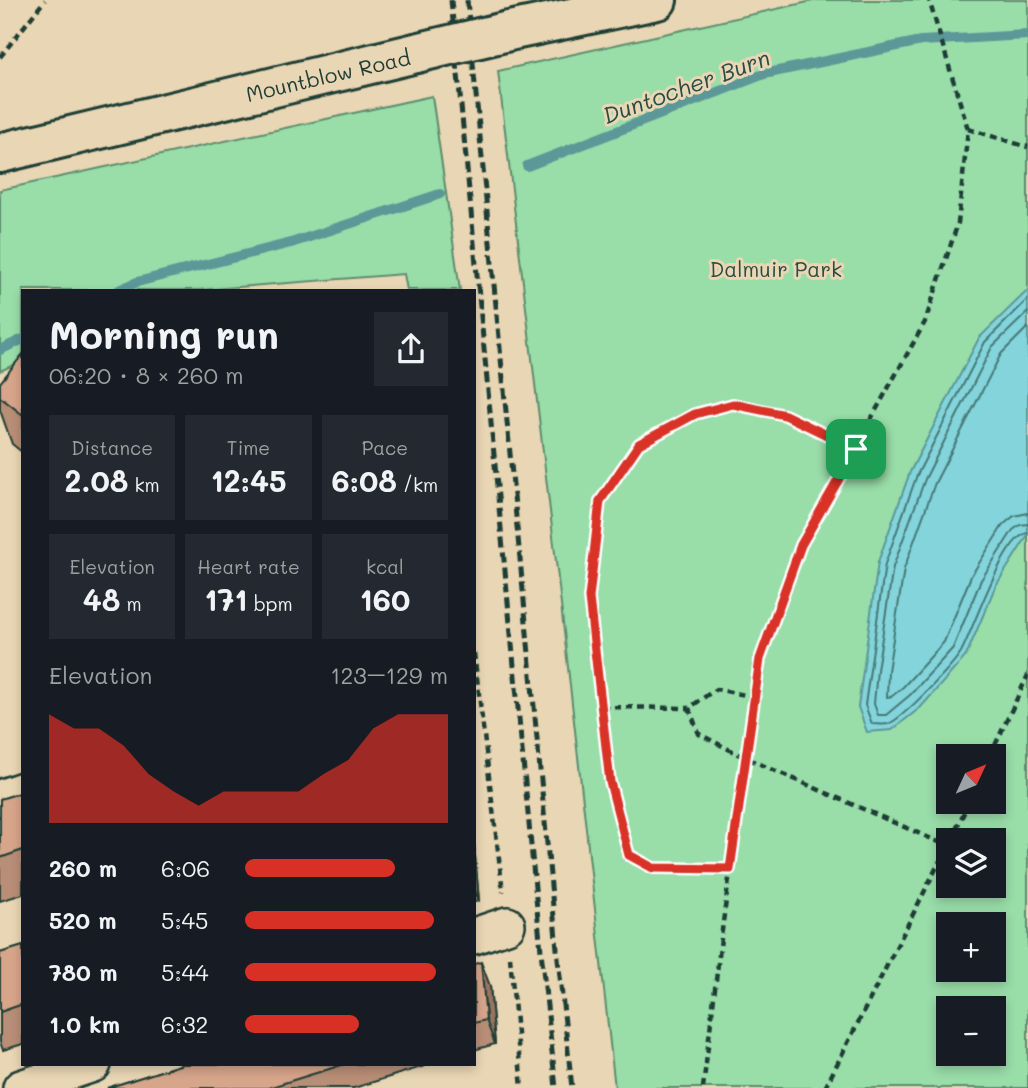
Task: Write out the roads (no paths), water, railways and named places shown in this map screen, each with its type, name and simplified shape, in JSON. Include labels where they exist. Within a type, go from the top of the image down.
[{"type":"street","name":"Mountblow Road","points":[[0,153],[509,31],[657,0]]},
{"type":"street","points":[[0,798],[21,791]]},
{"type":"street","points":[[476,935],[507,925]]},
{"type":"street","points":[[21,1088],[87,1066]]},
{"type":"water","points":[[1028,290],[1028,535],[995,587],[966,656],[921,707],[892,730],[867,732],[858,707],[878,562],[910,472],[979,338]]},
{"type":"waterway","name":"Duntocher Burn","points":[[527,166],[764,74],[921,41],[1028,35]]},
{"type":"waterway","name":"Duntocher Burn","points":[[121,289],[137,282],[291,243],[440,194]]},
{"type":"waterway","name":"Duntocher Burn","points":[[0,350],[21,340]]},
{"type":"railway","points":[[451,0],[556,1088]]},
{"type":"railway","points":[[467,0],[572,1088]]},
{"type":"park label","name":"Dalmuir Park","points":[[776,268]]}]
